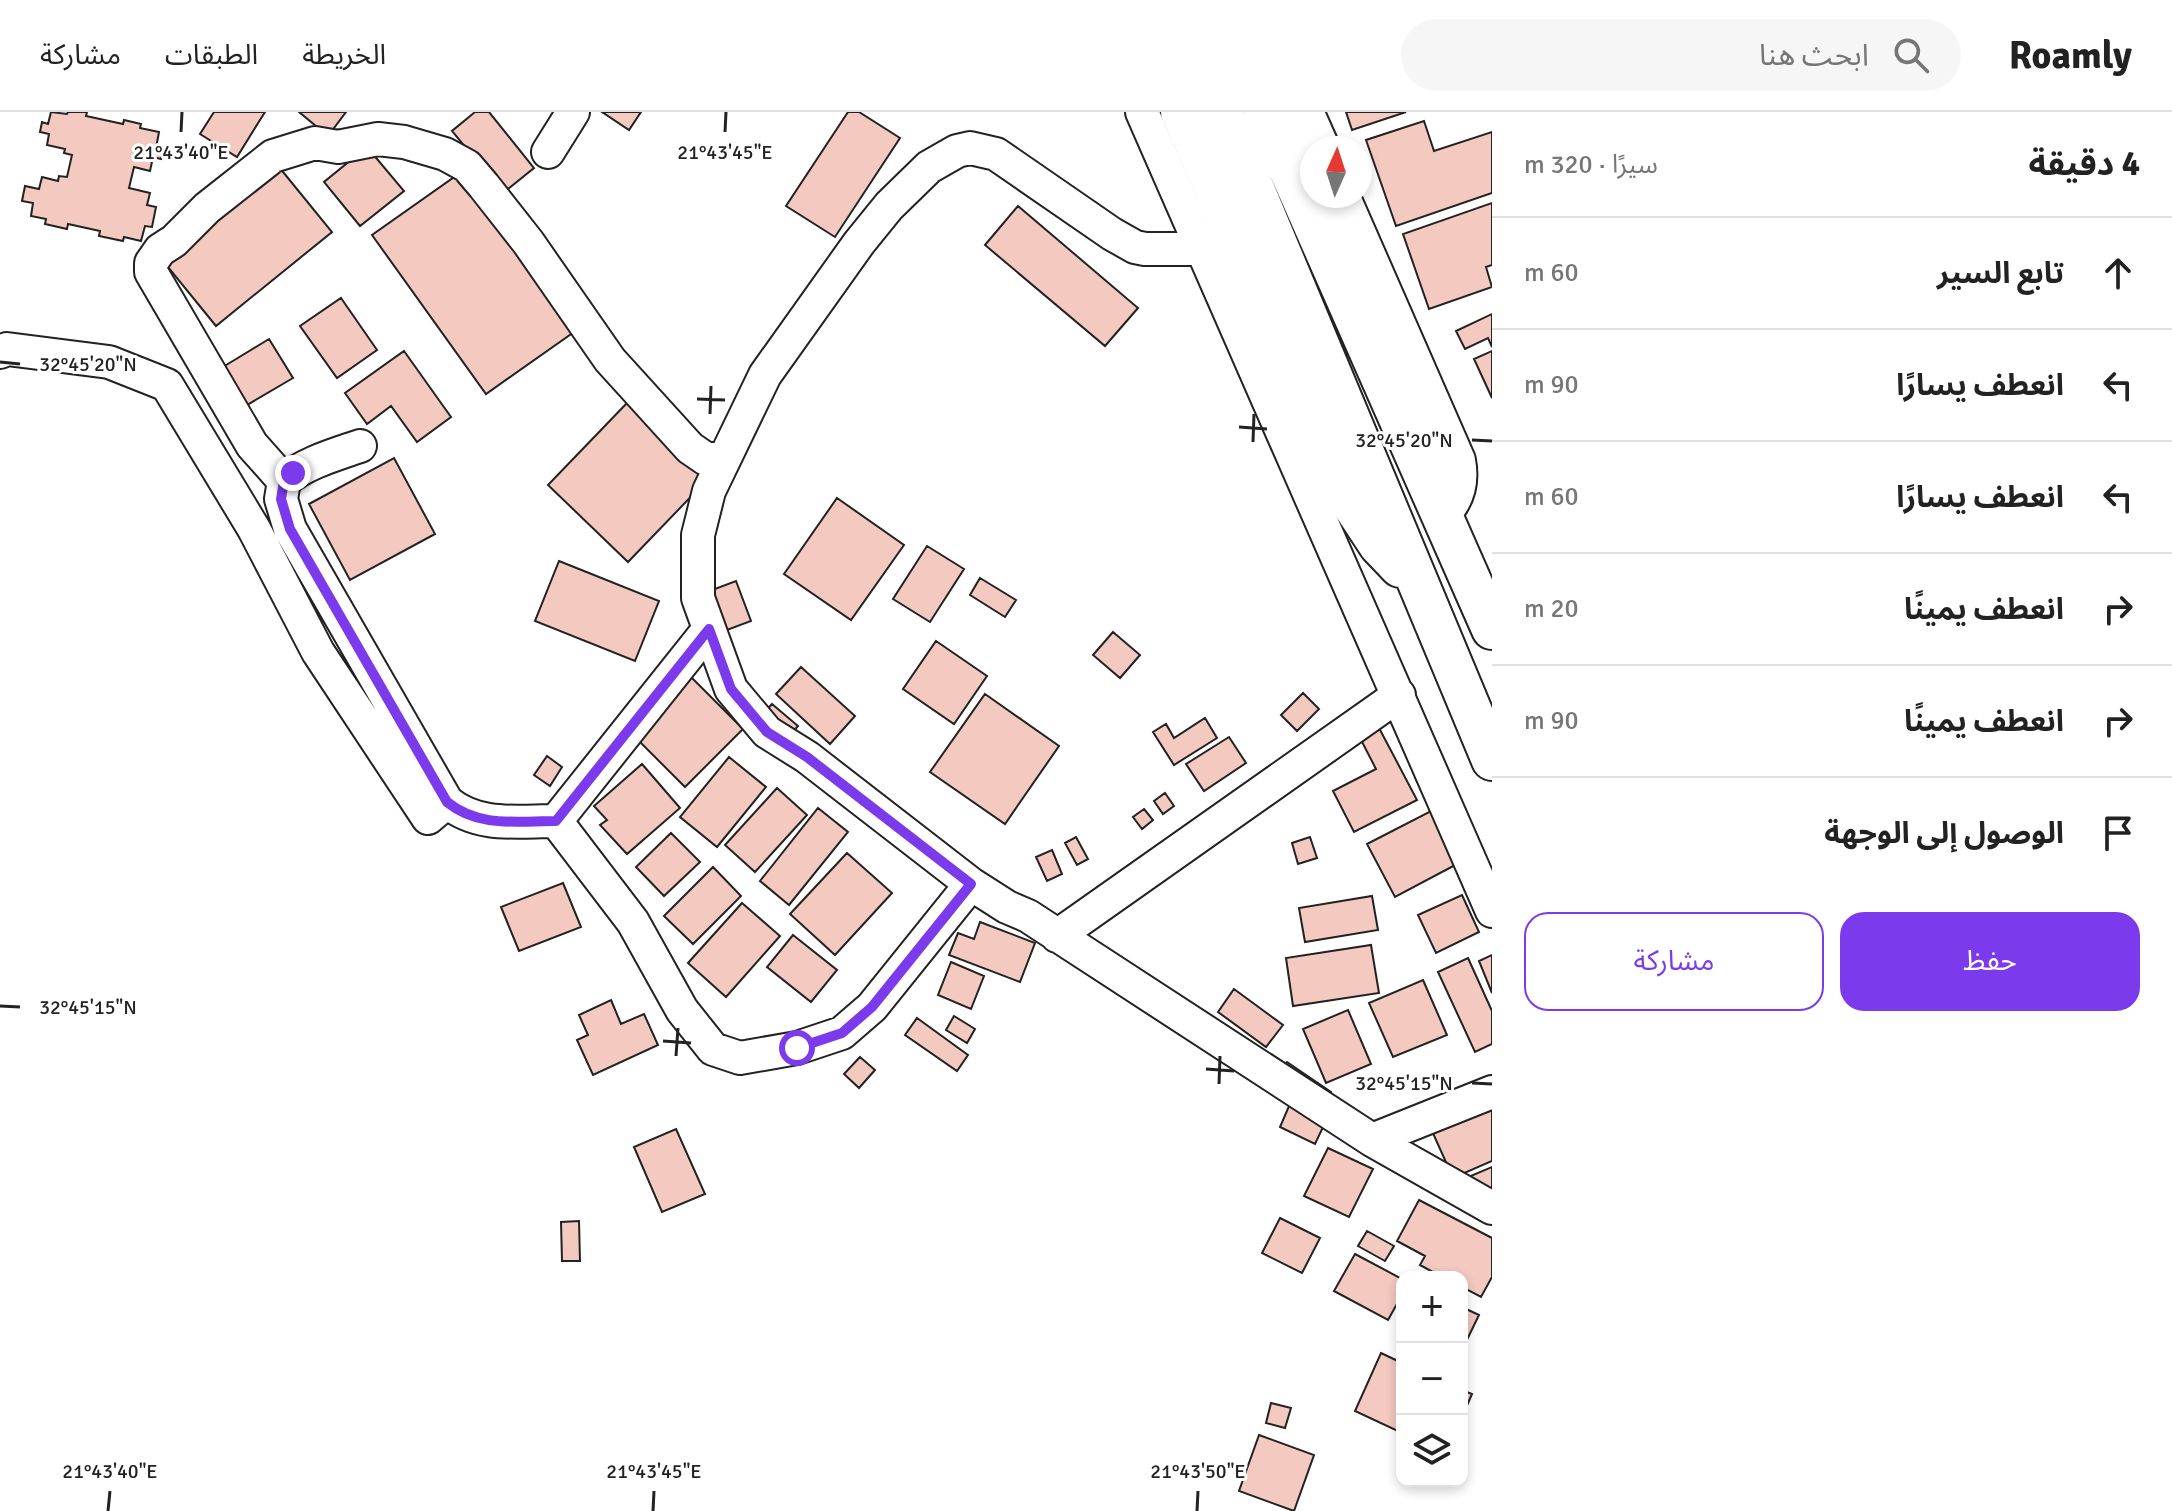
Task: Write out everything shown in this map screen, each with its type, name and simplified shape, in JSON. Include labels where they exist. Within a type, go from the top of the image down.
[{"type":"main road","points":[[1181,112],[1350,501],[1379,545],[1418,582]]},
{"type":"main road","points":[[1303,112],[1314,136]]},
{"type":"main road","points":[[1238,116],[1418,582],[1492,760]]},
{"type":"main road","points":[[1238,116],[1441,512],[1492,629]]},
{"type":"main road","points":[[1344,208],[1455,461],[1457,483],[1441,512]]},
{"type":"street","points":[[548,152],[573,112]]},
{"type":"street","points":[[1142,112],[1492,911]]},
{"type":"street","points":[[284,481],[252,445],[151,272],[151,263],[154,256],[207,208],[273,156],[315,143],[338,147],[378,139],[404,142],[445,154],[467,166],[528,242],[610,360],[690,448],[706,459],[722,459]]},
{"type":"street","points":[[1201,249],[1135,247],[996,154],[970,148],[957,151],[929,167],[889,206],[859,243],[765,375],[709,491],[698,535],[698,598],[731,689],[767,732],[807,757],[971,884],[1057,936],[1372,1140],[1492,1208]]},
{"type":"street","points":[[0,352],[7,349],[109,362],[167,385],[254,529],[318,652],[428,818],[447,802]]},
{"type":"street","points":[[360,446],[304,466],[284,481],[281,499],[290,529],[447,802],[460,812],[498,823],[556,821],[709,629]]},
{"type":"street","points":[[1057,936],[1399,695]]},
{"type":"street","points":[[556,821],[633,922],[682,1010],[713,1049],[740,1058],[797,1048],[842,1033],[872,1007],[971,884]]},
{"type":"street","points":[[1372,1140],[1492,1092]]},
{"type":"building","points":[[51,112],[87,112],[86,116],[123,124],[124,120],[159,132],[156,148],[163,149],[161,159],[153,157],[150,171],[134,167],[129,188],[150,193],[147,205],[156,207],[152,227],[145,226],[141,241],[99,236],[100,231],[68,224],[67,229],[45,224],[46,219],[31,216],[33,203],[22,201],[25,186],[39,189],[42,177],[58,181],[59,176],[67,177],[72,155],[64,153],[65,149],[47,145],[49,134],[40,132],[42,122],[48,124]]},
{"type":"building","points":[[214,112],[265,112],[237,157],[200,134]]},
{"type":"building","points":[[299,112],[346,112],[328,136]]},
{"type":"building","points":[[475,112],[489,112],[534,168],[503,193],[452,131]]},
{"type":"building","points":[[602,112],[641,112],[629,130]]},
{"type":"building","points":[[848,112],[859,112],[900,138],[835,237],[786,206]]},
{"type":"building","points":[[1346,112],[1406,112],[1352,130]]},
{"type":"building","points":[[1424,121],[1434,151],[1492,132],[1492,193],[1396,226],[1372,157],[1372,138]]},
{"type":"building","points":[[367,147],[404,191],[360,226],[324,182]]},
{"type":"building","points":[[279,167],[332,232],[216,326],[163,261]]},
{"type":"building","points":[[460,173],[574,332],[486,394],[372,235]]},
{"type":"building","points":[[1492,203],[1492,265],[1486,267],[1492,287],[1429,309],[1403,234]]},
{"type":"building","points":[[1018,206],[1138,308],[1105,346],[985,245]]},
{"type":"building","points":[[341,298],[377,350],[337,378],[300,326]]},
{"type":"building","points":[[1492,314],[1492,347],[1488,338],[1465,349],[1456,331]]},
{"type":"building","points":[[269,339],[293,378],[242,408],[218,370]]},
{"type":"building","points":[[404,351],[451,417],[417,442],[391,406],[367,424],[345,393]]},
{"type":"building","points":[[1492,351],[1492,398],[1474,359]]},
{"type":"building","points":[[627,403],[707,480],[628,562],[548,485]]},
{"type":"building","points":[[394,458],[435,534],[350,580],[309,504]]},
{"type":"building","points":[[837,498],[904,545],[851,620],[784,574]]},
{"type":"building","points":[[927,546],[964,569],[930,622],[893,599]]},
{"type":"building","points":[[559,561],[659,601],[635,661],[535,621]]},
{"type":"building","points":[[980,578],[1016,600],[1005,617],[970,595]]},
{"type":"building","points":[[736,581],[751,621],[727,630],[712,590]]},
{"type":"building","points":[[1113,632],[1140,655],[1120,678],[1093,655]]},
{"type":"building","points":[[936,641],[987,676],[954,724],[903,689]]},
{"type":"building","points":[[801,667],[855,716],[830,744],[776,694]]},
{"type":"building","points":[[690,676],[743,729],[685,787],[631,733]]},
{"type":"building","points":[[1303,693],[1319,709],[1297,731],[1281,715]]},
{"type":"building","points":[[985,694],[1059,746],[1005,824],[930,772]]},
{"type":"building","points":[[772,704],[798,726],[789,736],[763,714]]},
{"type":"building","points":[[1205,718],[1217,738],[1174,765],[1153,732],[1166,724],[1174,738]]},
{"type":"building","points":[[1378,726],[1417,800],[1354,832],[1333,791],[1376,769],[1359,736]]},
{"type":"building","points":[[1229,737],[1246,763],[1204,791],[1186,764]]},
{"type":"building","points":[[547,756],[562,767],[550,786],[534,775]]},
{"type":"building","points":[[729,757],[766,787],[717,847],[680,817]]},
{"type":"building","points":[[642,764],[680,808],[627,854],[600,825],[607,820],[594,806]]},
{"type":"building","points":[[777,788],[807,815],[755,872],[725,845]]},
{"type":"building","points":[[1165,793],[1174,806],[1163,814],[1154,801]]},
{"type":"building","points":[[818,808],[848,832],[789,905],[760,881]]},
{"type":"building","points":[[1144,809],[1153,820],[1142,829],[1133,817]]},
{"type":"building","points":[[1431,811],[1459,863],[1395,897],[1367,844]]},
{"type":"building","points":[[671,833],[700,862],[664,896],[636,867]]},
{"type":"building","points":[[1076,837],[1088,859],[1077,865],[1065,843]]},
{"type":"building","points":[[1310,837],[1317,858],[1298,864],[1292,843]]},
{"type":"building","points":[[1052,850],[1062,874],[1047,881],[1036,857]]},
{"type":"building","points":[[847,853],[892,893],[835,955],[790,914]]},
{"type":"building","points":[[713,867],[741,896],[693,944],[664,916]]},
{"type":"building","points":[[563,883],[581,927],[519,951],[501,907]]},
{"type":"building","points":[[1462,895],[1479,932],[1436,953],[1418,915]]},
{"type":"building","points":[[1372,896],[1378,930],[1305,942],[1299,908]]},
{"type":"building","points":[[742,903],[780,936],[726,997],[688,963]]},
{"type":"building","points":[[980,922],[1035,943],[1020,982],[949,955],[958,933],[974,939]]},
{"type":"building","points":[[793,935],[837,970],[811,1002],[767,967]]},
{"type":"building","points":[[1371,945],[1379,993],[1293,1006],[1286,958]]},
{"type":"building","points":[[1492,955],[1492,993],[1479,961]]},
{"type":"building","points":[[1468,958],[1492,1011],[1492,1044],[1475,1052],[1438,972]]},
{"type":"building","points":[[951,962],[984,976],[971,1009],[938,995]]},
{"type":"building","points":[[1423,980],[1447,1035],[1393,1057],[1369,1003]]},
{"type":"building","points":[[1234,989],[1283,1025],[1266,1047],[1218,1012]]},
{"type":"building","points":[[611,1000],[621,1024],[644,1014],[658,1045],[593,1075],[577,1040],[588,1035],[579,1015]]},
{"type":"building","points":[[1348,1010],[1371,1064],[1326,1083],[1303,1029]]},
{"type":"building","points":[[954,1016],[975,1029],[967,1043],[946,1030]]},
{"type":"building","points":[[917,1018],[968,1055],[957,1071],[905,1035]]},
{"type":"building","points":[[860,1057],[875,1070],[859,1088],[844,1074]]},
{"type":"building","points":[[1287,1062],[1331,1092],[1323,1104],[1278,1074]]},
{"type":"building","points":[[1492,1105],[1492,1161],[1453,1178],[1432,1131]]},
{"type":"building","points":[[1289,1106],[1325,1123],[1315,1144],[1280,1127]]},
{"type":"building","points":[[676,1129],[705,1194],[662,1212],[634,1147]]},
{"type":"building","points":[[1328,1148],[1373,1169],[1349,1217],[1304,1196]]},
{"type":"building","points":[[1492,1167],[1492,1196],[1466,1178]]},
{"type":"building","points":[[1419,1200],[1492,1238],[1492,1277],[1481,1297],[1468,1290],[1468,1271],[1431,1271],[1420,1265],[1425,1256],[1397,1241]]},
{"type":"building","points":[[1280,1218],[1320,1238],[1302,1273],[1262,1253]]},
{"type":"building","points":[[579,1221],[580,1261],[562,1261],[561,1222]]},
{"type":"building","points":[[1367,1231],[1394,1246],[1385,1261],[1358,1246]]},
{"type":"building","points":[[1355,1254],[1396,1276],[1396,1306],[1388,1320],[1334,1291]]},
{"type":"building","points":[[1468,1310],[1479,1315],[1468,1338]]},
{"type":"building","points":[[1381,1353],[1396,1360],[1396,1430],[1355,1411]]},
{"type":"building","points":[[1271,1403],[1291,1408],[1285,1428],[1266,1423]]},
{"type":"building","points":[[1259,1435],[1314,1455],[1294,1511],[1239,1491]]},
{"type":"route","points":[[293,473],[284,481],[281,499],[290,529],[447,802],[460,812],[498,823],[556,821],[709,629],[731,689],[767,732],[807,757],[971,884],[872,1007],[842,1033],[797,1048]]}]
